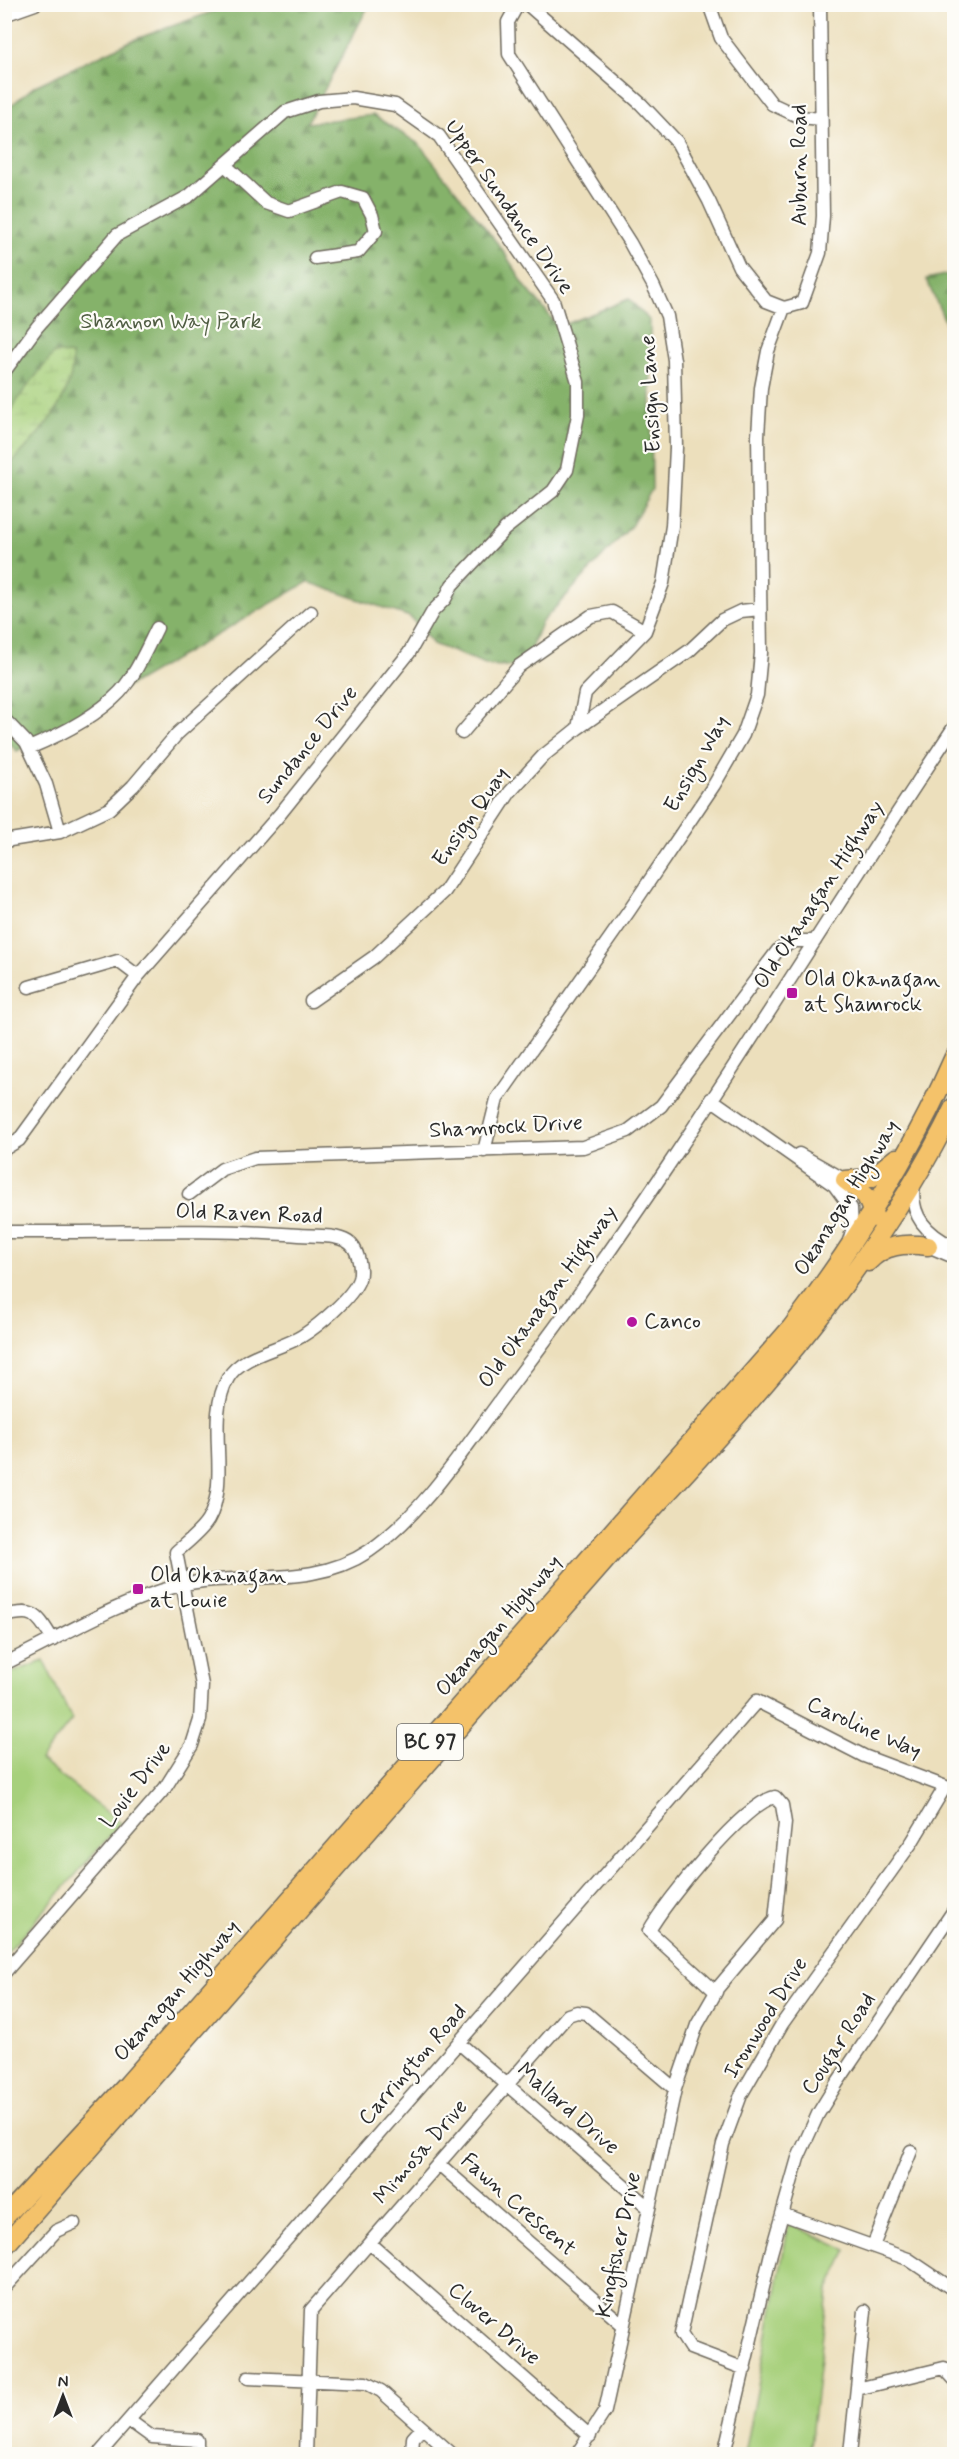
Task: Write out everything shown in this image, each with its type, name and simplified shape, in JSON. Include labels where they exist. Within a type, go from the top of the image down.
[{"type":"highway","name":"Okanagan Highway","points":[[4,2218],[128,2084],[791,1328],[845,1257],[874,1209],[954,1057]]},
{"type":"highway","name":"Okanagan Highway","points":[[4,2247],[619,1545],[805,1337],[890,1221],[954,1107]]},
{"type":"highway","points":[[845,1180],[871,1178],[885,1169],[911,1142]]},
{"type":"highway","points":[[911,1142],[906,1173],[889,1202],[890,1221],[928,1246]]},
{"type":"highway","points":[[840,1292],[850,1259],[875,1218],[874,1209],[866,1196],[845,1180]]},
{"type":"highway","points":[[840,1292],[874,1255],[885,1248],[909,1244],[928,1246]]},
{"type":"street","points":[[4,15],[35,4]]},
{"type":"street","name":"Ensign Lane","points":[[518,4],[507,22],[509,54],[630,243],[667,316],[674,360],[676,448],[672,525],[663,583],[645,631],[585,693],[578,728]]},
{"type":"street","points":[[527,4],[641,104],[677,142],[709,201],[739,267],[766,301],[783,308]]},
{"type":"street","points":[[710,4],[721,38],[772,104],[800,117],[821,119]]},
{"type":"street","name":"Auburn Road","points":[[783,308],[802,303],[820,253],[823,216],[820,4]]},
{"type":"street","name":"Upper Sundance Drive","points":[[4,372],[37,327],[117,235],[189,196],[285,112],[318,101],[353,98],[395,105],[439,136],[553,300],[568,345]]},
{"type":"street","points":[[225,165],[266,203],[289,211],[342,192],[363,198],[372,214],[376,231],[358,252],[315,258]]},
{"type":"street","name":"Ensign Way","points":[[484,1150],[497,1099],[629,911],[714,785],[743,735],[757,695],[761,653],[758,436],[761,388],[768,351],[783,308]]},
{"type":"street","name":"Sundance Drive","points":[[4,1149],[19,1140],[138,976],[280,814],[402,662],[452,585],[505,529],[553,491],[558,484],[567,470],[578,416],[578,382],[568,345]]},
{"type":"street","name":"Ensign Quay","points":[[311,1001],[374,957],[445,891],[510,792],[543,756],[578,728],[689,651],[722,620],[741,611],[760,609]]},
{"type":"street","points":[[4,841],[60,832],[109,809],[133,786],[177,734],[190,725],[311,612]]},
{"type":"street","points":[[462,733],[519,666],[591,616],[612,612],[645,631]]},
{"type":"street","points":[[29,748],[78,724],[119,693],[133,675],[157,628]]},
{"type":"street","points":[[4,720],[29,748],[46,784],[60,832]]},
{"type":"street","name":"Old Okanagan Highway","points":[[4,1664],[147,1595],[182,1585],[297,1576],[330,1569],[368,1552],[413,1513],[576,1302],[816,941],[954,727]]},
{"type":"street","name":"Shamrock Drive","points":[[189,1194],[222,1169],[255,1158],[583,1147],[628,1131],[661,1106],[778,950],[794,941],[816,941]]},
{"type":"street","points":[[29,987],[118,961],[138,976]]},
{"type":"street","points":[[711,1099],[834,1185],[845,1197],[851,1208],[852,1231],[845,1257]]},
{"type":"street","points":[[782,1147],[808,1158],[845,1180]]},
{"type":"street","points":[[915,1178],[914,1204],[920,1221],[936,1238],[954,1247]]},
{"type":"street","name":"Old Raven Road","points":[[4,1232],[277,1234],[340,1238],[351,1243],[359,1258],[359,1278],[348,1296],[302,1336],[239,1365],[228,1378],[220,1410],[215,1506],[206,1524],[176,1552],[182,1585]]},
{"type":"street","points":[[928,1246],[954,1257]]},
{"type":"street","name":"Louie Drive","points":[[4,1973],[165,1788],[192,1745],[200,1720],[202,1685],[182,1585]]},
{"type":"street","points":[[4,1616],[23,1611],[31,1613],[38,1617],[53,1640]]},
{"type":"street","name":"Caroline Way","points":[[757,1701],[864,1756],[950,1788]]},
{"type":"street","name":"Carrington Road","points":[[99,2454],[757,1701]]},
{"type":"street","name":"Ironwood Drive","points":[[745,2369],[690,2348],[681,2334],[723,2144],[741,2095],[782,2024],[950,1788]]},
{"type":"street","name":"Kingfisher Drive","points":[[577,2454],[605,2411],[675,2089],[692,2039],[716,1992],[649,1931],[659,1912],[743,1816],[764,1799],[775,1797],[782,1805],[785,1823],[775,1920],[716,1990]]},
{"type":"street","name":"Cougar Road","points":[[724,2454],[782,2214],[798,2158],[818,2114],[954,1910]]},
{"type":"street","name":"Mimosa Drive","points":[[306,2454],[311,2310],[568,2015],[577,2012],[586,2013],[675,2089]]},
{"type":"street","name":"Mallard Drive","points":[[459,2043],[649,2208]]},
{"type":"street","points":[[873,2246],[911,2151]]},
{"type":"street","name":"Fawn Crescent","points":[[439,2163],[623,2325]]},
{"type":"street","points":[[782,2214],[908,2259],[954,2290]]},
{"type":"street","points":[[4,2288],[56,2231],[74,2223]]},
{"type":"street","name":"Clover Drive","points":[[369,2243],[590,2436]]},
{"type":"street","points":[[850,2454],[865,2311]]},
{"type":"street","points":[[857,2389],[944,2368],[954,2379]]},
{"type":"street","points":[[248,2378],[366,2383],[381,2391],[452,2454]]},
{"type":"street","points":[[130,2421],[152,2437],[197,2440],[197,2454]]},
{"type":"street","points":[[412,2454],[413,2438],[422,2428]]},
{"type":"green space","name":"Shannon Way Park","points":[[231,5],[369,5],[307,123],[373,115],[419,144],[502,249],[525,286],[559,327],[629,299],[650,321],[652,489],[631,526],[541,623],[526,661],[518,667],[488,665],[433,644],[410,617],[308,582],[17,751],[5,740],[4,111],[35,86],[133,40]]},
{"type":"green space","points":[[954,273],[954,341],[926,279]]},
{"type":"green space","points":[[55,352],[72,355],[67,388],[51,418],[5,470],[5,421],[22,393]]},
{"type":"green space","points":[[44,1661],[72,1720],[40,1760],[121,1823],[5,1955],[5,1675]]},
{"type":"green space","points":[[789,2223],[847,2250],[828,2291],[809,2454],[745,2454]]},
{"type":"place","name":"Old Okanagan at Shamrock","points":[[792,993]]},
{"type":"place","name":"Canco","points":[[632,1322]]},
{"type":"place","name":"Old Okanagan at Louie","points":[[138,1589]]}]
